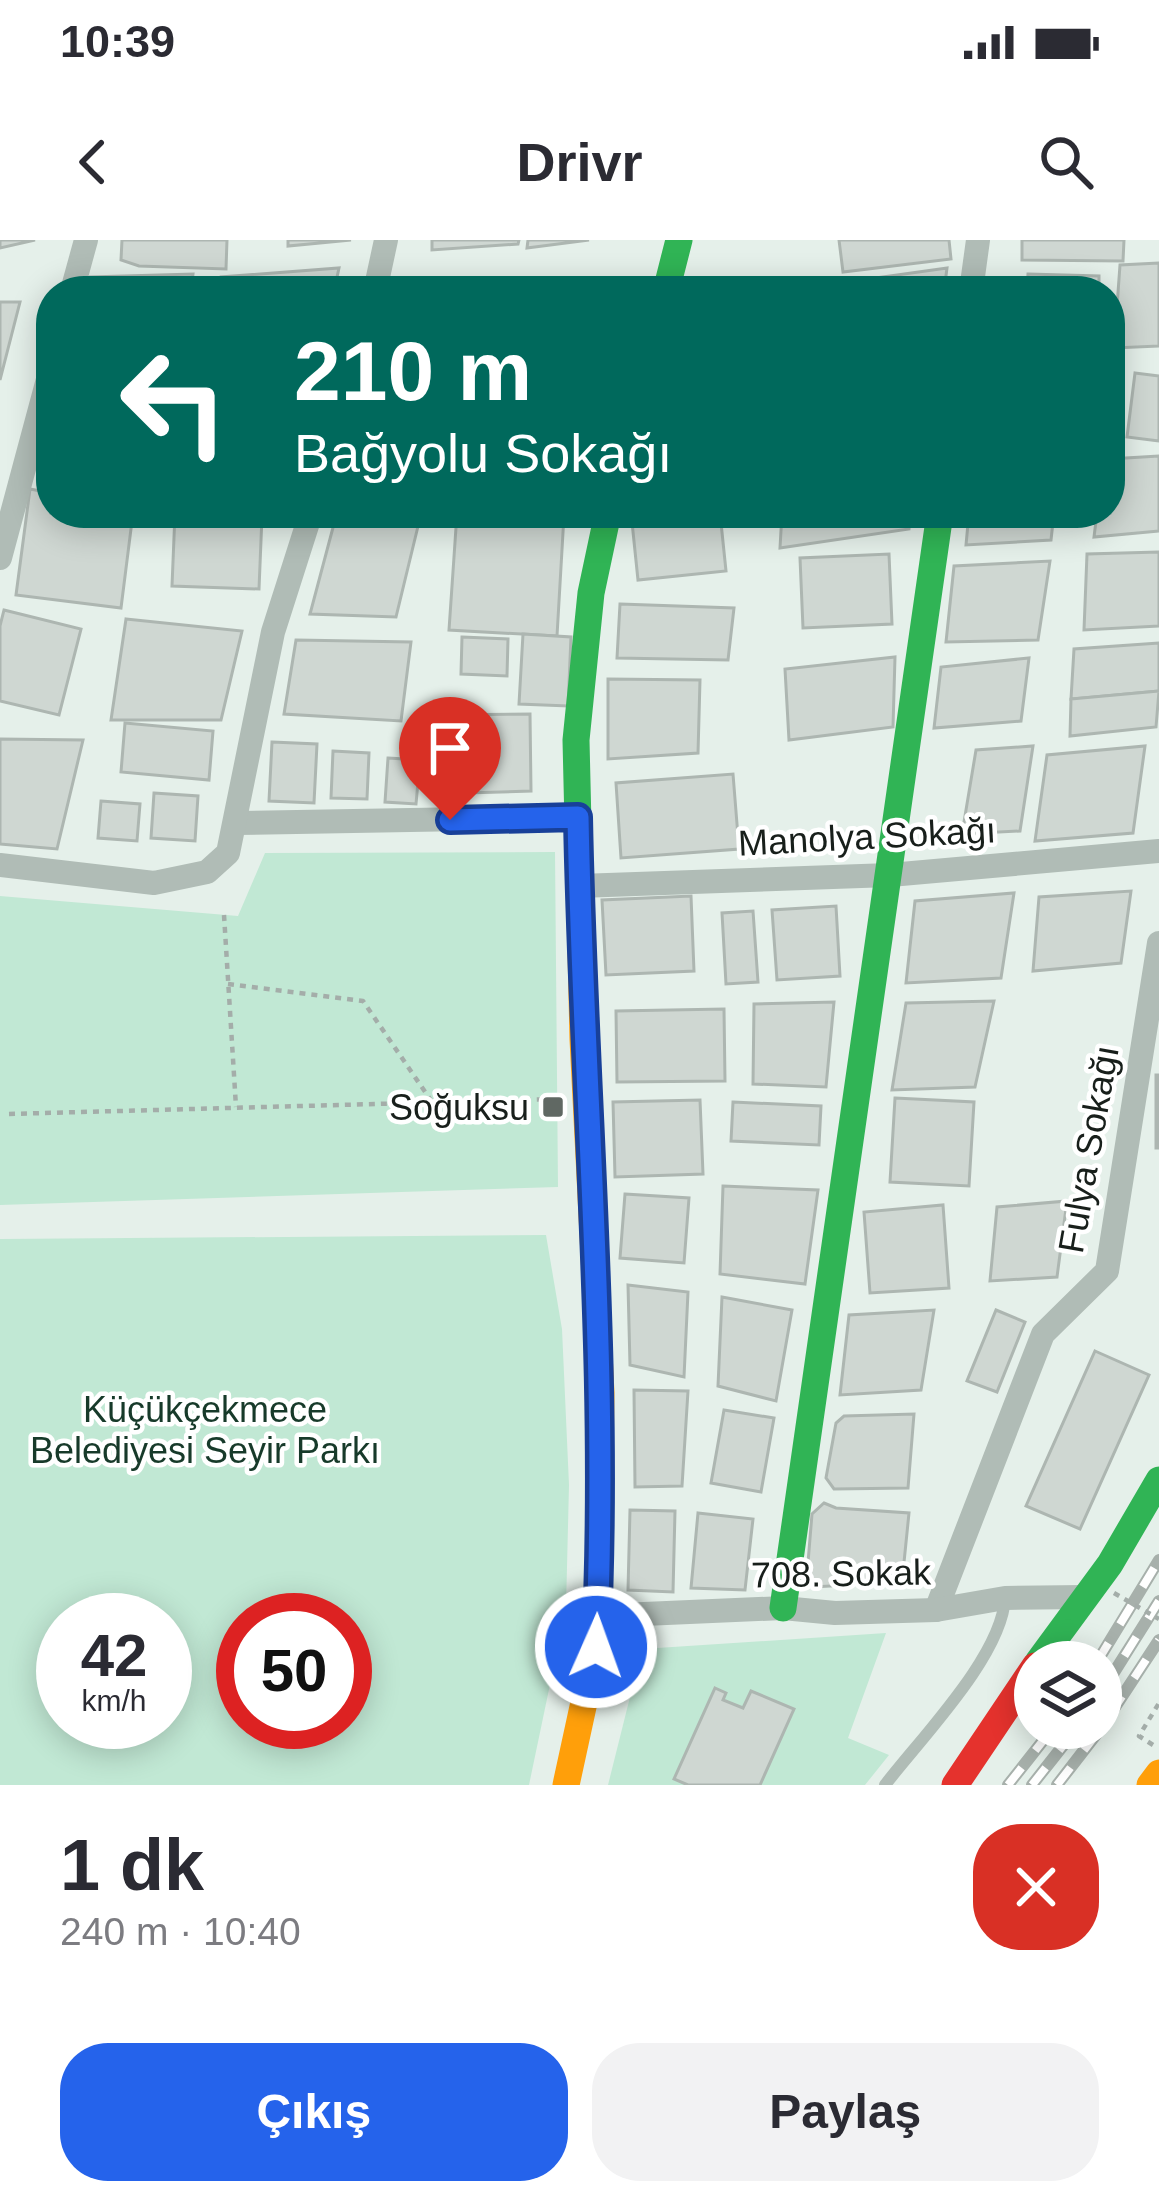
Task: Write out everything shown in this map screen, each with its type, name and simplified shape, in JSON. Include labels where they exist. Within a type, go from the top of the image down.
[{"type":"street","points":[[76,276],[86,240]]},
{"type":"street","points":[[378,276],[386,240]]},
{"type":"street","points":[[670,276],[679,240]]},
{"type":"street","points":[[973,276],[978,240]]},
{"type":"street","points":[[0,558],[36,424]]},
{"type":"street","points":[[0,865],[154,883],[207,872],[228,854],[272,632],[306,528]]},
{"type":"street","points":[[566,1785],[596,1647],[598,1616],[601,1393],[586,1100],[576,740],[591,593],[605,528]]},
{"type":"street","points":[[783,1608],[938,528]]},
{"type":"street","points":[[236,824],[578,817]]},
{"type":"street","name":"Manolya Sokağı","points":[[579,886],[890,875],[1159,851]]},
{"type":"street","name":"Fulya Sokağı","points":[[936,1610],[1043,1334],[1107,1271],[1159,944]]},
{"type":"street","points":[[1053,1641],[1111,1564],[1159,1480]]},
{"type":"street","name":"708. Sokak","points":[[598,1616],[783,1608],[835,1613],[936,1610],[1005,1598],[1085,1597]]},
{"type":"street","points":[[955,1785],[1014,1697]]},
{"type":"street","points":[[1150,1785],[1159,1773]]},
{"type":"lane","points":[[885,1785],[992,1647],[1005,1598]]},
{"type":"path","points":[[224,915],[236,1108]]},
{"type":"path","points":[[228,984],[363,1001],[432,1102]]},
{"type":"path","points":[[9,1114],[586,1100]]},
{"type":"path","points":[[1114,1593],[1159,1619]]},
{"type":"path","points":[[1159,1703],[1139,1736],[1159,1749]]},
{"type":"green space","points":[[555,852],[558,1187],[0,1205],[0,896],[238,916],[265,853]]},
{"type":"green space","name":"Küçükçekmece Belediyesi Seyir Parkı","points":[[546,1235],[562,1329],[569,1485],[566,1608],[529,1785],[0,1785],[0,1239]]},
{"type":"green space","points":[[886,1633],[848,1738],[889,1755],[865,1785],[608,1785],[642,1649]]},
{"type":"building","points":[[0,240],[35,240],[0,248]]},
{"type":"building","points":[[122,240],[227,240],[226,269],[139,266],[121,260]]},
{"type":"building","points":[[288,240],[351,240],[288,246]]},
{"type":"building","points":[[432,240],[519,240],[518,244],[432,250]]},
{"type":"building","points":[[528,240],[589,240],[527,248]]},
{"type":"building","points":[[839,240],[949,240],[951,259],[843,272]]},
{"type":"building","points":[[1022,240],[1124,240],[1123,261],[1022,260]]},
{"type":"building","points":[[1159,263],[1159,346],[1125,348],[1125,276],[1119,276],[1120,265]]},
{"type":"building","points":[[339,268],[337,276],[234,276]]},
{"type":"building","points":[[947,268],[946,276],[890,276]]},
{"type":"building","points":[[0,302],[20,302],[0,380]]},
{"type":"building","points":[[1135,373],[1159,376],[1159,441],[1127,437]]},
{"type":"building","points":[[1159,456],[1159,531],[1094,537],[1095,528],[1125,528],[1125,458]]},
{"type":"building","points":[[30,489],[36,490],[36,528],[131,528],[121,608],[16,595]]},
{"type":"building","points":[[174,528],[262,528],[259,589],[172,586]]},
{"type":"building","points":[[333,528],[418,528],[396,617],[310,614]]},
{"type":"building","points":[[456,528],[563,528],[557,636],[449,630]]},
{"type":"building","points":[[633,528],[722,528],[726,571],[638,580]]},
{"type":"building","points":[[781,528],[909,528],[909,529],[780,548]]},
{"type":"building","points":[[968,528],[1052,528],[1051,540],[966,545]]},
{"type":"building","points":[[1159,552],[1159,626],[1084,630],[1087,554]]},
{"type":"building","points":[[889,554],[892,624],[803,628],[800,558]]},
{"type":"building","points":[[1050,561],[1038,640],[946,642],[954,566]]},
{"type":"building","points":[[620,604],[734,608],[728,660],[617,658]]},
{"type":"building","points":[[4,610],[81,629],[59,715],[0,701]]},
{"type":"building","points":[[126,619],[242,631],[221,720],[111,720]]},
{"type":"building","points":[[523,634],[571,637],[568,706],[519,704]]},
{"type":"building","points":[[462,637],[508,639],[507,676],[461,674]]},
{"type":"building","points":[[296,640],[411,642],[401,721],[284,714]]},
{"type":"building","points":[[1159,643],[1159,691],[1071,699],[1074,649]]},
{"type":"building","points":[[895,657],[893,727],[789,740],[785,669]]},
{"type":"building","points":[[1029,658],[1021,721],[934,728],[941,667]]},
{"type":"building","points":[[608,679],[700,680],[698,753],[608,759]]},
{"type":"building","points":[[1159,691],[1156,727],[1070,736],[1071,699]]},
{"type":"building","points":[[530,714],[531,791],[431,794],[432,715]]},
{"type":"building","points":[[125,723],[213,731],[209,780],[121,772]]},
{"type":"building","points":[[0,739],[83,740],[57,849],[0,844]]},
{"type":"building","points":[[272,742],[317,744],[314,803],[269,801]]},
{"type":"building","points":[[1033,746],[1020,831],[962,834],[976,750]]},
{"type":"building","points":[[1145,746],[1133,833],[1035,841],[1047,755]]},
{"type":"building","points":[[333,751],[369,753],[367,799],[331,798]]},
{"type":"building","points":[[388,758],[420,760],[416,804],[385,802]]},
{"type":"building","points":[[733,774],[739,849],[621,858],[616,783]]},
{"type":"building","points":[[154,793],[198,796],[195,841],[151,838]]},
{"type":"building","points":[[101,801],[140,804],[137,841],[98,838]]},
{"type":"building","points":[[1131,891],[1121,963],[1033,971],[1039,897]]},
{"type":"building","points":[[1014,893],[1001,978],[906,983],[915,901]]},
{"type":"building","points":[[691,896],[694,971],[606,975],[602,900]]},
{"type":"building","points":[[836,906],[840,976],[777,980],[772,910]]},
{"type":"building","points":[[753,911],[758,982],[726,984],[722,913]]},
{"type":"building","points":[[994,1001],[975,1087],[892,1090],[906,1003]]},
{"type":"building","points":[[834,1002],[826,1087],[753,1084],[754,1004]]},
{"type":"building","points":[[724,1009],[725,1081],[617,1082],[616,1011]]},
{"type":"building","points":[[1159,1075],[1159,1148],[1156,1148]]},
{"type":"building","points":[[895,1098],[974,1102],[969,1186],[890,1182]]},
{"type":"building","points":[[700,1100],[703,1174],[615,1177],[613,1102]]},
{"type":"building","points":[[733,1102],[821,1106],[819,1145],[731,1141]]},
{"type":"building","points":[[723,1186],[818,1190],[805,1284],[720,1274]]},
{"type":"building","points":[[625,1194],[689,1198],[684,1263],[620,1258]]},
{"type":"building","points":[[1067,1201],[1057,1277],[990,1281],[997,1207]]},
{"type":"building","points":[[943,1205],[949,1288],[870,1293],[864,1212]]},
{"type":"building","points":[[628,1285],[688,1292],[684,1377],[630,1365]]},
{"type":"building","points":[[722,1297],[792,1310],[776,1401],[718,1386]]},
{"type":"building","points":[[934,1310],[921,1390],[840,1395],[849,1315]]},
{"type":"building","points":[[996,1310],[1025,1322],[997,1392],[967,1381]]},
{"type":"building","points":[[1095,1351],[1149,1375],[1080,1529],[1026,1506]]},
{"type":"building","points":[[634,1390],[688,1391],[682,1486],[635,1487]]},
{"type":"building","points":[[724,1410],[774,1418],[761,1492],[711,1483]]},
{"type":"building","points":[[914,1414],[908,1488],[834,1489],[826,1478],[836,1423],[844,1416]]},
{"type":"building","points":[[824,1503],[909,1513],[902,1582],[813,1587],[807,1575],[812,1514]]},
{"type":"building","points":[[630,1510],[675,1511],[673,1592],[628,1590]]},
{"type":"building","points":[[698,1513],[753,1519],[745,1590],[691,1588]]},
{"type":"building","points":[[715,1688],[726,1693],[723,1700],[743,1708],[751,1691],[794,1709],[760,1785],[688,1785],[674,1779]]},
{"type":"railway","points":[[1110,1641],[1159,1560]]},
{"type":"railway","points":[[1122,1660],[1159,1601]]},
{"type":"railway","points":[[1057,1785],[1159,1640]]},
{"type":"railway","points":[[1008,1785],[1036,1749]]},
{"type":"railway","points":[[1032,1785],[1060,1749]]},
{"type":"traffic: fast","points":[[670,276],[679,240]]},
{"type":"traffic: fast","points":[[579,867],[576,740],[591,593],[605,528]]},
{"type":"traffic: fast","points":[[783,1608],[938,528]]},
{"type":"traffic: fast","points":[[1053,1641],[1110,1564],[1159,1480]]},
{"type":"traffic: slow","points":[[566,1785],[596,1647],[598,1616],[601,1393],[579,867]]},
{"type":"traffic: slow","points":[[1150,1785],[1159,1773]]},
{"type":"traffic: jam","points":[[955,1785],[1014,1697]]},
{"type":"place","name":"Soğuksu","points":[[553,1107]]},
{"type":"route","points":[[450,820],[578,817],[583,1039],[601,1393],[596,1647]]}]
